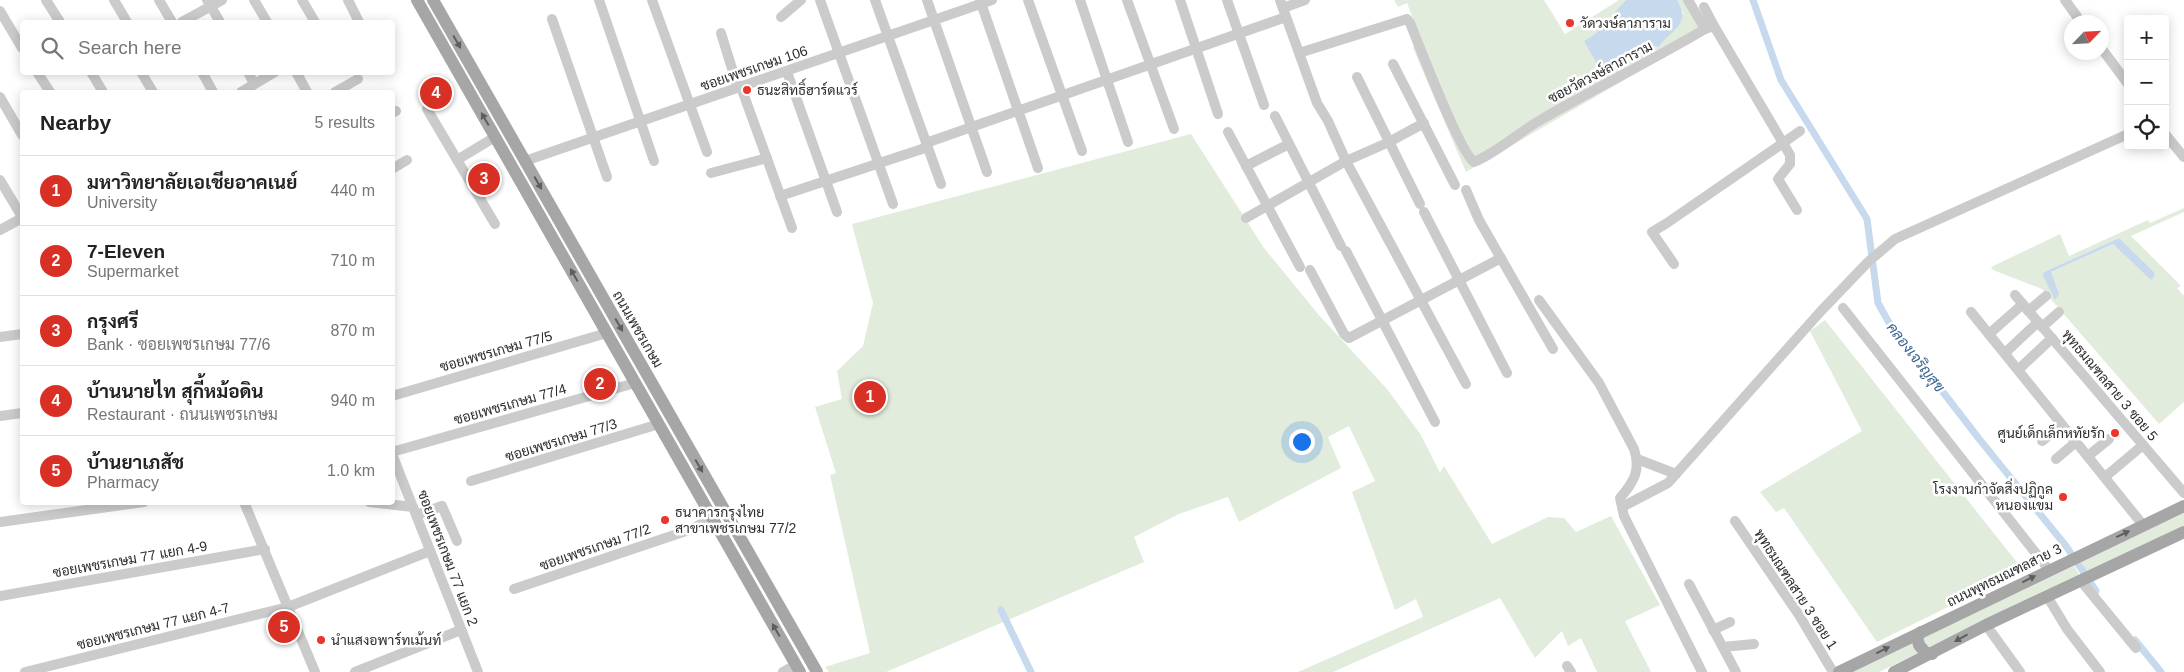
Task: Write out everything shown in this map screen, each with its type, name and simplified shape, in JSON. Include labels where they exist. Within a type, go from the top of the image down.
[{"type":"main road","name":"ถนนเพชรเกษม","points":[[417,0],[798,668]]},
{"type":"main road","name":"ถนนเพชรเกษม","points":[[433,0],[817,672]]},
{"type":"main road","points":[[635,383],[649,378]]},
{"type":"main road","name":"ถนนพุทธมณฑลสาย 3","points":[[1839,672],[2184,506]]},
{"type":"main road","points":[[1894,672],[1932,654],[1986,624],[2184,532]]},
{"type":"main road","points":[[1921,632],[1917,637],[1919,645],[1925,652],[1932,654]]},
{"type":"street","points":[[46,0],[59,20]]},
{"type":"street","points":[[114,0],[126,20]]},
{"type":"street","points":[[160,0],[171,20]]},
{"type":"street","points":[[185,20],[209,3],[222,0]]},
{"type":"street","points":[[254,0],[266,20]]},
{"type":"street","points":[[302,0],[314,20]]},
{"type":"street","points":[[348,0],[358,20]]},
{"type":"street","points":[[599,0],[654,161]]},
{"type":"street","points":[[652,0],[707,152]]},
{"type":"street","points":[[781,17],[801,0]]},
{"type":"street","points":[[820,0],[893,204]]},
{"type":"street","points":[[875,0],[941,184]]},
{"type":"street","points":[[927,0],[987,172]]},
{"type":"street","name":"ซอยเพชรเกษม 106","points":[[525,161],[787,72],[981,2],[992,0]]},
{"type":"street","points":[[1028,0],[1082,151]]},
{"type":"street","points":[[1080,0],[1128,142]]},
{"type":"street","points":[[1127,0],[1174,129]]},
{"type":"street","points":[[1180,0],[1218,114]]},
{"type":"street","points":[[1227,0],[1264,105]]},
{"type":"street","points":[[780,196],[878,164],[971,126],[1239,33],[1283,8],[1303,0]]},
{"type":"street","points":[[1688,0],[1710,28],[1790,155],[1790,164],[1778,179],[1797,210]]},
{"type":"street","points":[[2065,0],[2076,15]]},
{"type":"street","points":[[981,2],[1038,168]]},
{"type":"street","points":[[209,3],[219,20]]},
{"type":"street","points":[[1704,6],[1710,28]]},
{"type":"street","points":[[1283,8],[1310,86],[1346,161],[1466,384]]},
{"type":"street","points":[[0,11],[20,45]]},
{"type":"street","name":"ซอยวัดวงษ์ลาภาราม","points":[[1299,53],[1406,18],[1410,23],[1453,127],[1467,156],[1474,162],[1485,157],[1538,121],[1710,28]]},
{"type":"street","points":[[552,19],[607,177]]},
{"type":"street","points":[[720,33],[792,228]]},
{"type":"street","points":[[2109,58],[2124,79]]},
{"type":"street","points":[[1393,64],[1455,185]]},
{"type":"street","points":[[787,72],[838,212]]},
{"type":"street","points":[[39,75],[49,90]]},
{"type":"street","points":[[93,75],[102,90]]},
{"type":"street","points":[[143,75],[153,90]]},
{"type":"street","points":[[204,75],[212,90]]},
{"type":"street","points":[[250,75],[254,84]]},
{"type":"street","points":[[244,90],[270,75]]},
{"type":"street","points":[[298,75],[306,90]]},
{"type":"street","points":[[1357,78],[1507,373]]},
{"type":"street","points":[[339,90],[358,79]]},
{"type":"street","points":[[0,97],[20,132]]},
{"type":"street","points":[[427,109],[495,224]]},
{"type":"street","points":[[1275,116],[1435,422]]},
{"type":"street","points":[[1246,218],[1346,161],[1389,142],[1424,123]]},
{"type":"street","points":[[1674,264],[1652,232],[1668,223],[1800,131]]},
{"type":"street","points":[[1228,132],[1300,267]]},
{"type":"street","points":[[1622,507],[1658,490],[1676,474],[1821,311],[1868,262],[1894,239],[2124,136]]},
{"type":"street","points":[[457,160],[495,137]]},
{"type":"street","points":[[2169,139],[2184,157]]},
{"type":"street","points":[[1246,166],[1289,144]]},
{"type":"street","points":[[711,174],[767,158]]},
{"type":"street","points":[[395,167],[408,160]]},
{"type":"street","points":[[0,180],[20,215]]},
{"type":"street","points":[[1466,190],[1501,258],[1553,349]]},
{"type":"street","points":[[0,230],[20,219]]},
{"type":"street","points":[[1310,270],[1346,338],[1349,338],[1501,258]]},
{"type":"street","name":"พุทธมณฑลสาย 3 ซอย 5","points":[[2015,295],[2184,493]]},
{"type":"street","points":[[1989,334],[2046,296]]},
{"type":"street","points":[[1539,300],[1599,383],[1634,448],[1637,459],[1636,476],[1633,483],[1620,498],[1622,507],[1702,672]]},
{"type":"street","points":[[1843,308],[2049,570]]},
{"type":"street","points":[[1971,312],[2143,525]]},
{"type":"street","points":[[2005,353],[2040,325],[2060,312]]},
{"type":"street","name":"ซอยเพชรเกษม 77/5","points":[[395,395],[606,333]]},
{"type":"street","points":[[0,337],[20,334]]},
{"type":"street","points":[[2018,369],[2052,338]]},
{"type":"street","name":"ซอยเพชรเกษม 77/4","points":[[395,452],[635,383]]},
{"type":"street","points":[[0,416],[20,413]]},
{"type":"street","name":"ซอยเพชรเกษม 77/3","points":[[471,481],[659,424]]},
{"type":"street","points":[[2042,441],[2062,425]]},
{"type":"street","points":[[2088,456],[2109,439]]},
{"type":"street","points":[[2056,459],[2076,442]]},
{"type":"street","points":[[2105,477],[2143,445]]},
{"type":"street","points":[[1637,459],[1676,474]]},
{"type":"street","name":"ซอยเพชรเกษม 77 แยก 2","points":[[395,461],[478,672]]},
{"type":"street","points":[[0,522],[122,505]]},
{"type":"street","points":[[245,505],[315,672]]},
{"type":"street","points":[[384,505],[415,511],[442,506],[457,541]]},
{"type":"street","name":"ซอยเพชรเกษม 77/2","points":[[514,589],[692,529],[712,518]]},
{"type":"street","name":"พุทธมณฑลสาย 3 ซอย 1","points":[[1735,521],[1799,615],[1833,672]]},
{"type":"street","name":"ซอยเพชรเกษม 77 แยก 4-9","points":[[0,596],[264,549]]},
{"type":"street","name":"ซอยเพชรเกษม 77 แยก 4-7","points":[[25,672],[288,607],[430,551]]},
{"type":"street","points":[[2085,579],[2136,648]]},
{"type":"street","points":[[1689,584],[1736,672]]},
{"type":"street","points":[[2047,596],[2067,629],[2100,672]]},
{"type":"street","points":[[1713,630],[1730,622]]},
{"type":"street","points":[[1986,624],[2020,672]]},
{"type":"street","points":[[355,672],[461,630]]},
{"type":"street","points":[[1723,648],[1754,644]]},
{"type":"street","points":[[783,672],[798,668]]},
{"type":"green space","points":[[1394,0],[1544,0],[1565,34],[1619,0],[1626,0],[1595,34],[1584,41],[1618,65],[1624,62],[1637,48],[1642,46],[1659,47],[1683,13],[1677,0],[1692,0],[1709,31],[1466,172],[1413,48],[1419,34],[1407,3],[1398,7]]},
{"type":"green space","points":[[1191,134],[1264,248],[1318,314],[1387,389],[1421,435],[1440,473],[1444,466],[1492,544],[1548,517],[1564,518],[1576,532],[1611,516],[1660,605],[1625,621],[1651,672],[1597,672],[1581,638],[1568,646],[1562,631],[1535,658],[1500,598],[1333,672],[1298,672],[1423,617],[1416,599],[1395,610],[1352,492],[1375,481],[1349,426],[1328,437],[1341,468],[1239,522],[1228,497],[1179,514],[1134,537],[1144,562],[886,672],[829,672],[825,667],[870,653],[830,475],[836,473],[815,407],[842,399],[837,371],[863,346],[873,303],[852,224]]},
{"type":"green space","points":[[2184,208],[2184,212],[2131,236],[2181,286],[2177,288],[2184,296],[2184,402],[2159,424],[2042,289],[1993,270],[1991,267],[2060,234],[2069,256],[2148,220],[2150,223]],"holes":[[[2119,238],[2155,275],[2151,279],[2113,244],[2051,272],[2044,272]]]},
{"type":"green space","points":[[1825,320],[2023,570],[1877,642],[1784,508],[1776,512],[1760,492],[1862,431],[1810,331]]},
{"type":"green space","points":[[2184,513],[2184,527],[2087,574],[2081,561]]},
{"type":"green space","points":[[2074,566],[2081,577],[1929,647],[1921,643],[1924,637]]},
{"type":"green space","points":[[1913,641],[1918,653],[1879,672],[1849,672]]},
{"type":"water","points":[[1626,0],[1677,0],[1681,8],[1681,21],[1659,47],[1643,46],[1618,65],[1612,60],[1603,65],[1596,62],[1584,41],[1595,34]]},
{"type":"water","points":[[2119,238],[2154,272],[2155,275],[2151,280],[2113,244],[2051,272],[2059,294],[2055,300],[2043,276],[2044,272]]},
{"type":"waterway","name":"คลองเจริญสุข","points":[[1753,0],[1781,80],[1867,219],[1878,303],[1888,321],[1980,440],[2066,546],[2096,591]]},
{"type":"waterway","points":[[1001,610],[1031,672]]},
{"type":"waterway","name":"คลองเจริญสุข","points":[[2135,640],[2161,672]]},
{"type":"place","name":"วัดวงษ์ลาภาราม","points":[[1570,23]]},
{"type":"place","name":"ธนะสิทธิ์ฮาร์ดแวร์","points":[[747,90]]},
{"type":"place","name":"บ้านนายไท สุกี้หม้อดิน","points":[[436,93]]},
{"type":"place","name":"กรุงศรี","points":[[484,179]]},
{"type":"place","name":"7-Eleven","points":[[600,384]]},
{"type":"place","name":"มหาวิทยาลัยเอเชียอาคเนย์","points":[[870,397]]},
{"type":"place","name":"ศูนย์เด็กเล็กหทัยรัก","points":[[2115,433]]},
{"type":"place","name":"โรงงานกำจัดสิ่งปฏิกูล หนองแขม","points":[[2063,497]]},
{"type":"place","name":"ธนาคารกรุงไทย สาขาเพชรเกษม 77/2","points":[[665,520]]},
{"type":"place","name":"บ้านยาเภสัช","points":[[284,627]]},
{"type":"place","name":"นำแสงอพาร์ทเม้นท์","points":[[321,640]]}]
